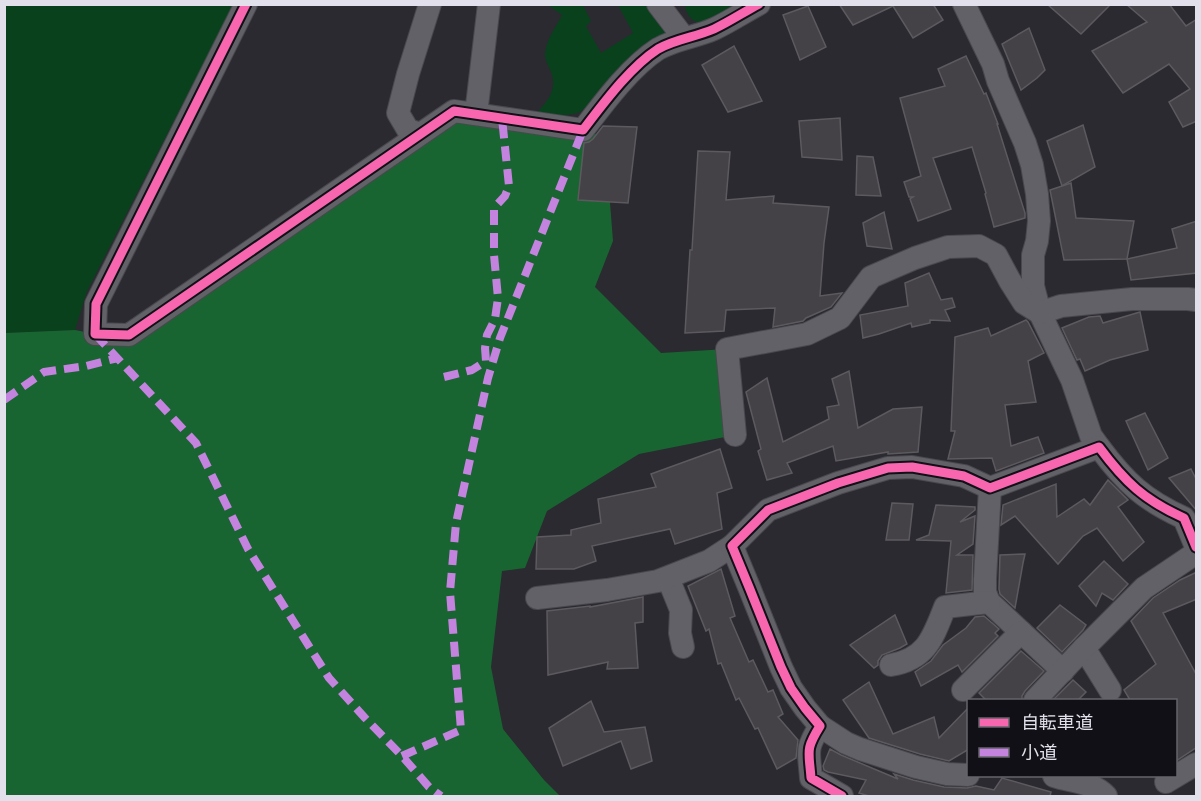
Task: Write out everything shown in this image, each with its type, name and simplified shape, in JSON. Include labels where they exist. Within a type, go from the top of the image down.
[{"type":"street","points":[[246,4],[96,304],[95,334],[129,335],[454,111],[583,130],[633,70],[658,50],[684,38],[714,29],[759,4]]},
{"type":"street","points":[[420,134],[408,130],[398,113],[430,4]]},
{"type":"street","points":[[476,114],[489,4]]},
{"type":"street","points":[[658,4],[684,38]]},
{"type":"street","points":[[964,4],[993,64],[1032,165],[1039,221],[1033,255],[1033,286],[1040,314],[1072,380],[1091,436],[1114,468],[1131,485],[1161,507],[1184,518],[1197,547]]},
{"type":"street","points":[[735,435],[727,349],[807,334],[825,326],[840,318],[871,277],[915,258],[948,247],[979,246],[996,255],[1024,303],[1040,314]]},
{"type":"street","points":[[1040,314],[1061,306],[1132,299],[1197,300]]},
{"type":"street","points":[[537,598],[607,590],[668,578],[709,561],[732,546],[768,510],[838,483],[888,468],[912,467],[964,476],[990,488],[1099,447]]},
{"type":"street","points":[[990,488],[985,579],[988,602],[1063,671]]},
{"type":"street","points":[[732,546],[791,688],[820,726],[861,749],[916,767],[947,774],[967,774]]},
{"type":"street","points":[[1036,699],[1144,588],[1197,553]]},
{"type":"street","points":[[668,578],[681,610],[680,633],[683,646]]},
{"type":"street","points":[[891,665],[917,656],[934,636],[945,607],[988,602]]},
{"type":"street","points":[[963,690],[1021,632]]},
{"type":"street","points":[[1084,648],[1109,697]]},
{"type":"street","points":[[820,726],[808,751],[811,778],[842,796]]},
{"type":"street","points":[[1177,775],[1197,764]]},
{"type":"street","points":[[1057,777],[1089,785],[1106,796]]},
{"type":"street","points":[[1160,785],[1174,777]]},
{"type":"green space","points":[[689,4],[741,5],[715,20],[700,22],[694,21],[688,15],[685,7]]},
{"type":"green space","points":[[5,5],[233,5],[87,291],[75,330],[5,333]]},
{"type":"green space","points":[[548,5],[583,5],[591,21],[586,26],[601,53],[633,33],[618,5],[651,5],[672,35],[580,112],[558,116],[536,114],[552,90],[553,79],[545,50],[562,15]]},
{"type":"green space","points":[[454,111],[583,130],[629,146],[609,190],[613,241],[595,287],[661,353],[727,349],[735,435],[639,454],[547,511],[525,568],[502,571],[491,667],[503,729],[544,780],[560,796],[5,796],[5,333],[75,330],[95,334],[129,335]]},
{"type":"building","points":[[839,4],[933,4],[943,20],[913,38],[893,6],[853,25]]},
{"type":"building","points":[[1047,4],[1111,4],[1081,34]]},
{"type":"building","points":[[1126,4],[1169,4],[1186,26],[1197,19],[1197,121],[1183,127],[1169,102],[1190,89],[1169,64],[1123,93],[1092,51],[1147,22]]},
{"type":"building","points":[[808,6],[826,47],[800,60],[783,15]]},
{"type":"building","points":[[1029,28],[1045,70],[1021,90],[1002,44]]},
{"type":"building","points":[[734,46],[762,101],[728,112],[702,65]]},
{"type":"building","points":[[966,56],[984,94],[986,93],[998,124],[1025,213],[1025,218],[994,227],[972,147],[933,158],[951,209],[918,221],[910,199],[913,197],[909,197],[904,182],[921,176],[900,98],[945,86],[938,69]]},
{"type":"building","points":[[840,118],[842,160],[802,157],[799,121]]},
{"type":"building","points":[[1083,125],[1095,167],[1062,186],[1047,141]]},
{"type":"building","points":[[603,126],[637,127],[628,203],[578,200],[584,143],[593,139]]},
{"type":"building","points":[[698,151],[730,152],[726,200],[774,196],[773,203],[829,207],[820,296],[842,293],[831,307],[803,321],[773,327],[775,308],[726,310],[724,331],[685,333]]},
{"type":"building","points":[[857,156],[873,157],[881,196],[856,195]]},
{"type":"building","points":[[1071,183],[1076,218],[1134,221],[1127,259],[1064,260],[1050,190]]},
{"type":"building","points":[[884,212],[892,249],[867,246],[863,223]]},
{"type":"building","points":[[1197,221],[1197,273],[1131,280],[1127,259],[1177,248],[1172,229]]},
{"type":"building","points":[[929,273],[941,300],[952,298],[955,307],[945,310],[950,321],[930,320],[930,323],[912,327],[911,323],[863,338],[860,315],[908,306],[905,283]]},
{"type":"building","points":[[1140,312],[1148,350],[1110,360],[1085,371],[1080,359],[1077,360],[1062,328],[1089,317],[1100,316],[1103,323]]},
{"type":"building","points":[[1026,320],[1044,353],[1028,361],[1036,402],[1005,405],[1011,446],[1038,437],[1044,453],[996,471],[992,458],[948,459],[955,431],[951,431],[955,337],[988,328],[991,336]]},
{"type":"building","points":[[849,371],[858,428],[893,409],[922,407],[918,452],[888,454],[888,452],[836,461],[833,446],[787,463],[792,473],[767,480],[758,451],[761,449],[746,392],[767,378],[783,442],[829,419],[827,407],[839,405],[832,379]]},
{"type":"building","points":[[1145,413],[1168,458],[1148,470],[1126,421]]},
{"type":"building","points":[[720,449],[732,488],[717,493],[722,529],[675,544],[670,529],[592,546],[596,561],[574,569],[536,569],[537,537],[571,535],[571,530],[601,523],[598,499],[656,487],[651,474]]},
{"type":"building","points":[[1191,469],[1197,481],[1197,511],[1169,478]]},
{"type":"building","points":[[1108,480],[1128,500],[1118,507],[1144,542],[1123,561],[1097,528],[1083,536],[1058,564],[1015,516],[1001,525],[1003,505],[1056,484],[1057,517],[1084,499],[1090,505]]},
{"type":"building","points":[[892,503],[913,504],[909,540],[886,540]]},
{"type":"building","points":[[936,505],[975,507],[975,510],[960,522],[975,516],[973,544],[957,555],[973,555],[972,590],[946,593],[951,541],[916,540],[929,535]]},
{"type":"building","points":[[1025,554],[1015,608],[1000,594],[1000,555]]},
{"type":"building","points":[[1104,561],[1128,584],[1113,600],[1102,593],[1096,606],[1079,586]]},
{"type":"building","points":[[721,569],[735,616],[730,618],[749,662],[753,660],[768,692],[773,690],[783,714],[778,717],[798,740],[796,758],[777,769],[758,728],[755,729],[739,698],[736,700],[721,663],[718,664],[709,629],[706,631],[688,586]]},
{"type":"building","points":[[1197,572],[1197,599],[1163,613],[1197,676],[1197,747],[1177,760],[1177,699],[1129,699],[1124,690],[1156,664],[1131,621],[1153,598]]},
{"type":"building","points":[[643,597],[643,622],[635,623],[638,668],[607,669],[608,662],[548,675],[547,611],[590,607]]},
{"type":"building","points":[[1060,605],[1086,625],[1062,652],[1037,628]]},
{"type":"building","points":[[895,615],[907,644],[882,655],[878,665],[874,668],[850,645]]},
{"type":"building","points":[[984,616],[999,629],[995,633],[998,636],[962,672],[958,665],[921,686],[915,672],[931,661],[943,645],[966,628],[975,617]]},
{"type":"building","points":[[1021,651],[1044,671],[1025,691],[1022,699],[985,699],[979,693]]},
{"type":"building","points":[[1073,680],[1086,692],[1079,699],[1054,699]]},
{"type":"building","points":[[869,682],[893,734],[934,717],[939,738],[967,709],[967,750],[949,761],[869,738],[843,700]]},
{"type":"building","points":[[591,701],[604,732],[645,727],[652,761],[631,769],[621,741],[563,766],[549,728]]},
{"type":"building","points":[[830,749],[898,779],[894,774],[944,787],[976,786],[994,790],[1002,778],[1051,792],[1050,796],[869,796],[859,793],[866,780],[824,770],[823,766]]},
{"type":"marked path","points":[[444,377],[472,370],[486,361],[487,335],[495,319],[498,298],[494,255],[494,208],[505,196],[509,186],[502,118]]},
{"type":"marked path","points":[[402,756],[461,730],[450,592],[456,523],[488,378],[500,338],[583,130]]},
{"type":"marked path","points":[[95,334],[196,443],[248,549],[329,678],[429,787],[441,796]]},
{"type":"marked path","points":[[4,400],[44,372],[86,366],[118,358]]},
{"type":"cycle path","points":[[246,4],[96,304],[95,334],[129,335],[454,111],[583,130],[627,76],[658,49],[714,29],[759,4]]},
{"type":"cycle path","points":[[842,796],[811,778],[809,751],[820,726],[791,688],[732,546],[768,510],[838,483],[888,468],[912,467],[964,476],[990,488],[1099,447],[1136,489],[1184,518],[1196,547]]}]
